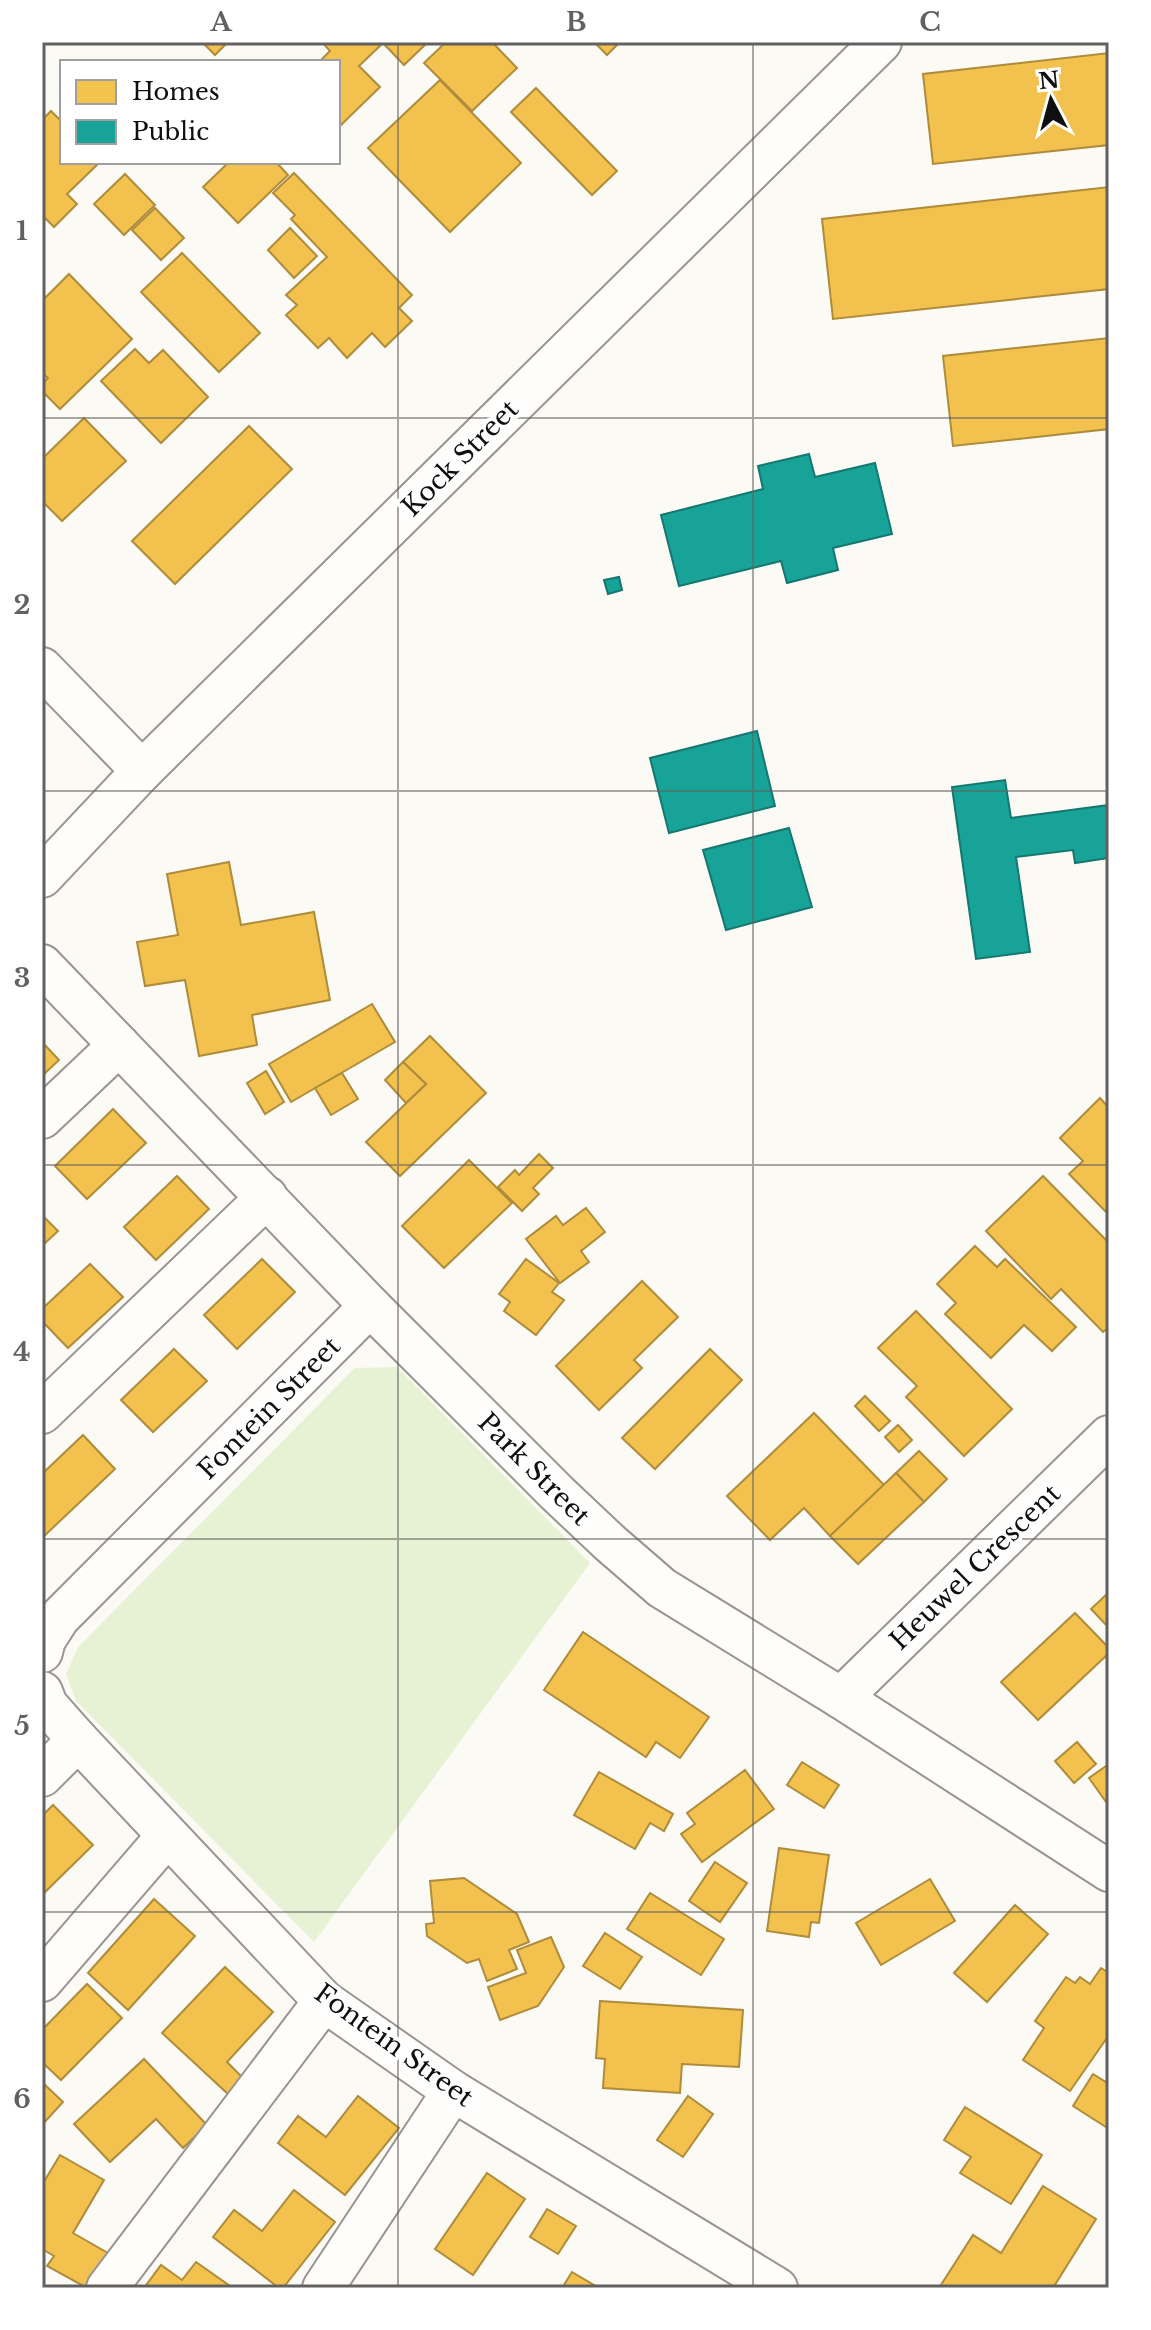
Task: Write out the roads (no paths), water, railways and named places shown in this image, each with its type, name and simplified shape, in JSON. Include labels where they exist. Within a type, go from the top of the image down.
[{"type":"street","name":"Kock Street","points":[[42,877],[142,771],[881,42]]},
{"type":"street","points":[[42,668],[142,771]]},
{"type":"street","name":"Park Street","points":[[42,965],[370,1306],[557,1493],[652,1579],[1109,1871]]},
{"type":"street","points":[[42,1118],[119,1045]]},
{"type":"street","points":[[42,1413],[267,1197]]},
{"type":"street","name":"Fontein Street","points":[[42,1652],[45,1640],[59,1618],[370,1306]]},
{"type":"street","name":"Heuwel Crescent","points":[[841,1698],[1109,1436]]},
{"type":"street","name":"Fontein Street","points":[[42,1692],[47,1705],[78,1740],[324,2001],[453,2091],[777,2288]]},
{"type":"street","points":[[42,1776],[78,1740]]},
{"type":"street","points":[[42,1981],[167,1836]]},
{"type":"street","points":[[107,2288],[324,2001]]},
{"type":"street","points":[[323,2288],[453,2091]]}]
